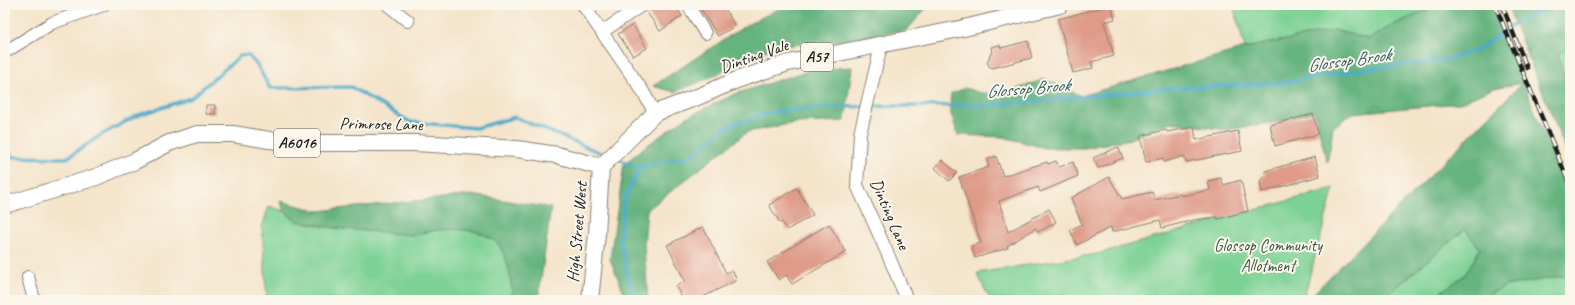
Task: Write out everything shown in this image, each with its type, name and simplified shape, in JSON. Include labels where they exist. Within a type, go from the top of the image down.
[{"type":"main road","name":"Dinting Vale","points":[[601,167],[656,113],[700,96],[739,78],[788,63],[881,46],[1010,18],[1060,5]]},
{"type":"main road","name":"Primrose Lane","points":[[5,205],[96,177],[135,161],[169,143],[197,134],[233,134],[302,144],[415,143],[517,149],[557,155],[601,167]]},
{"type":"main road","name":"High Street West","points":[[590,300],[597,234],[601,167]]},
{"type":"street","points":[[5,52],[52,23],[103,5]]},
{"type":"street","points":[[388,5],[408,21]]},
{"type":"street","points":[[583,5],[656,113]]},
{"type":"street","points":[[602,32],[642,5]]},
{"type":"street","points":[[688,5],[705,32]]},
{"type":"street","name":"Dinting Lane","points":[[881,46],[862,125],[856,167],[856,185],[890,257],[907,300]]},
{"type":"street","points":[[28,277],[34,300]]},
{"type":"green space","points":[[786,5],[929,5],[907,30],[843,40],[773,47],[716,75],[675,92],[653,86],[745,26]]},
{"type":"green space","points":[[1233,5],[1438,5],[1395,24],[1368,39],[1335,30],[1245,48]]},
{"type":"green space","points":[[1438,5],[1491,5],[1570,197],[1570,281],[1568,275],[1505,286],[1478,300],[1429,300],[1465,275],[1480,249],[1465,229],[1381,300],[1307,300],[1522,83],[1494,88],[1460,103],[1353,113],[1333,127],[1327,162],[1314,111],[1282,121],[1227,130],[1170,122],[1130,139],[1085,148],[1045,148],[1003,137],[958,135],[950,111],[951,94],[965,88],[981,93],[1003,94],[1045,79],[1081,96],[1245,48],[1335,30],[1368,39],[1395,24]]},
{"type":"green space","points":[[1507,5],[1570,5],[1570,48],[1558,54],[1570,100],[1570,160]]},
{"type":"green space","points":[[1570,48],[1570,100],[1558,54]]},
{"type":"green space","points":[[852,67],[845,121],[795,123],[747,132],[647,210],[644,245],[648,300],[627,300],[610,259],[624,164],[642,149],[687,117],[735,94],[811,70]]},
{"type":"green space","name":"Glossop Community Allotment","points":[[1334,188],[1303,300],[990,300],[977,273],[1097,254]]},
{"type":"green space","points":[[472,195],[551,208],[538,300],[512,300],[512,287],[509,271],[502,249],[490,238],[480,233],[457,229],[445,229],[413,235],[343,229],[297,221],[284,211],[280,201],[318,211]]},
{"type":"green space","points":[[269,206],[284,211],[297,221],[325,227],[413,235],[445,229],[457,229],[480,233],[490,238],[502,249],[509,271],[512,287],[512,300],[267,300],[262,227]]},
{"type":"green space","points":[[1465,229],[1480,249],[1465,275],[1429,300],[1381,300]]},
{"type":"green space","points":[[1568,275],[1570,300],[1478,300],[1505,286]]},
{"type":"building","points":[[654,5],[675,5],[682,16],[660,31],[646,11]]},
{"type":"building","points":[[698,5],[723,5],[735,26],[718,36]]},
{"type":"building","points":[[1111,5],[1115,19],[1104,22],[1114,56],[1091,62],[1093,68],[1073,73],[1058,19]]},
{"type":"building","points":[[633,25],[647,48],[633,56],[618,34]]},
{"type":"building","points":[[1028,41],[1032,58],[992,68],[989,66],[987,62],[992,51],[991,47],[1000,45],[1001,48]]},
{"type":"building","points":[[206,105],[215,105],[215,114],[206,114]]},
{"type":"building","points":[[1313,114],[1318,134],[1275,146],[1270,125]]},
{"type":"building","points":[[1194,127],[1196,140],[1238,131],[1242,151],[1186,162],[1184,156],[1164,162],[1163,158],[1146,162],[1140,136],[1166,130],[1167,132]]},
{"type":"building","points":[[1118,147],[1123,158],[1098,168],[1093,158]]},
{"type":"building","points":[[996,156],[1003,176],[1047,162],[1048,164],[1056,161],[1059,167],[1073,162],[1078,176],[1040,192],[1038,187],[999,201],[1008,232],[1049,209],[1056,222],[1038,232],[1036,228],[1007,246],[1008,248],[975,258],[971,246],[981,243],[959,177],[989,167],[987,160]]},
{"type":"building","points":[[1315,157],[1320,176],[1262,192],[1260,181],[1265,174],[1265,171]]},
{"type":"building","points":[[942,160],[957,173],[949,181],[935,168]]},
{"type":"building","points":[[1109,177],[1122,199],[1152,192],[1155,200],[1180,194],[1181,196],[1210,190],[1208,181],[1221,178],[1223,185],[1241,180],[1248,211],[1218,219],[1217,217],[1194,220],[1162,228],[1160,220],[1112,232],[1111,227],[1077,245],[1070,230],[1082,224],[1071,198]]},
{"type":"building","points":[[797,188],[813,215],[787,230],[782,222],[780,223],[769,205]]},
{"type":"building","points":[[829,224],[846,252],[792,284],[786,275],[779,280],[767,262]]},
{"type":"building","points":[[703,227],[726,273],[732,270],[737,280],[697,300],[683,300],[676,286],[685,281],[667,245]]},
{"type":"waterway","name":"Glossop Brook","points":[[633,300],[620,240],[624,200],[640,168],[691,156],[726,127],[772,112],[830,107],[994,105],[1177,88],[1281,83],[1378,67],[1442,61],[1480,49],[1506,29],[1552,5]]},
{"type":"waterway","points":[[5,147],[13,157],[67,158],[101,135],[136,116],[191,98],[240,56],[248,55],[257,65],[270,88],[351,87],[410,122],[476,128],[515,117],[601,153]]},
{"type":"waterway","points":[[621,160],[640,168]]},
{"type":"railway","points":[[1495,5],[1570,185]]},
{"type":"railway","points":[[1502,5],[1527,68]]}]
